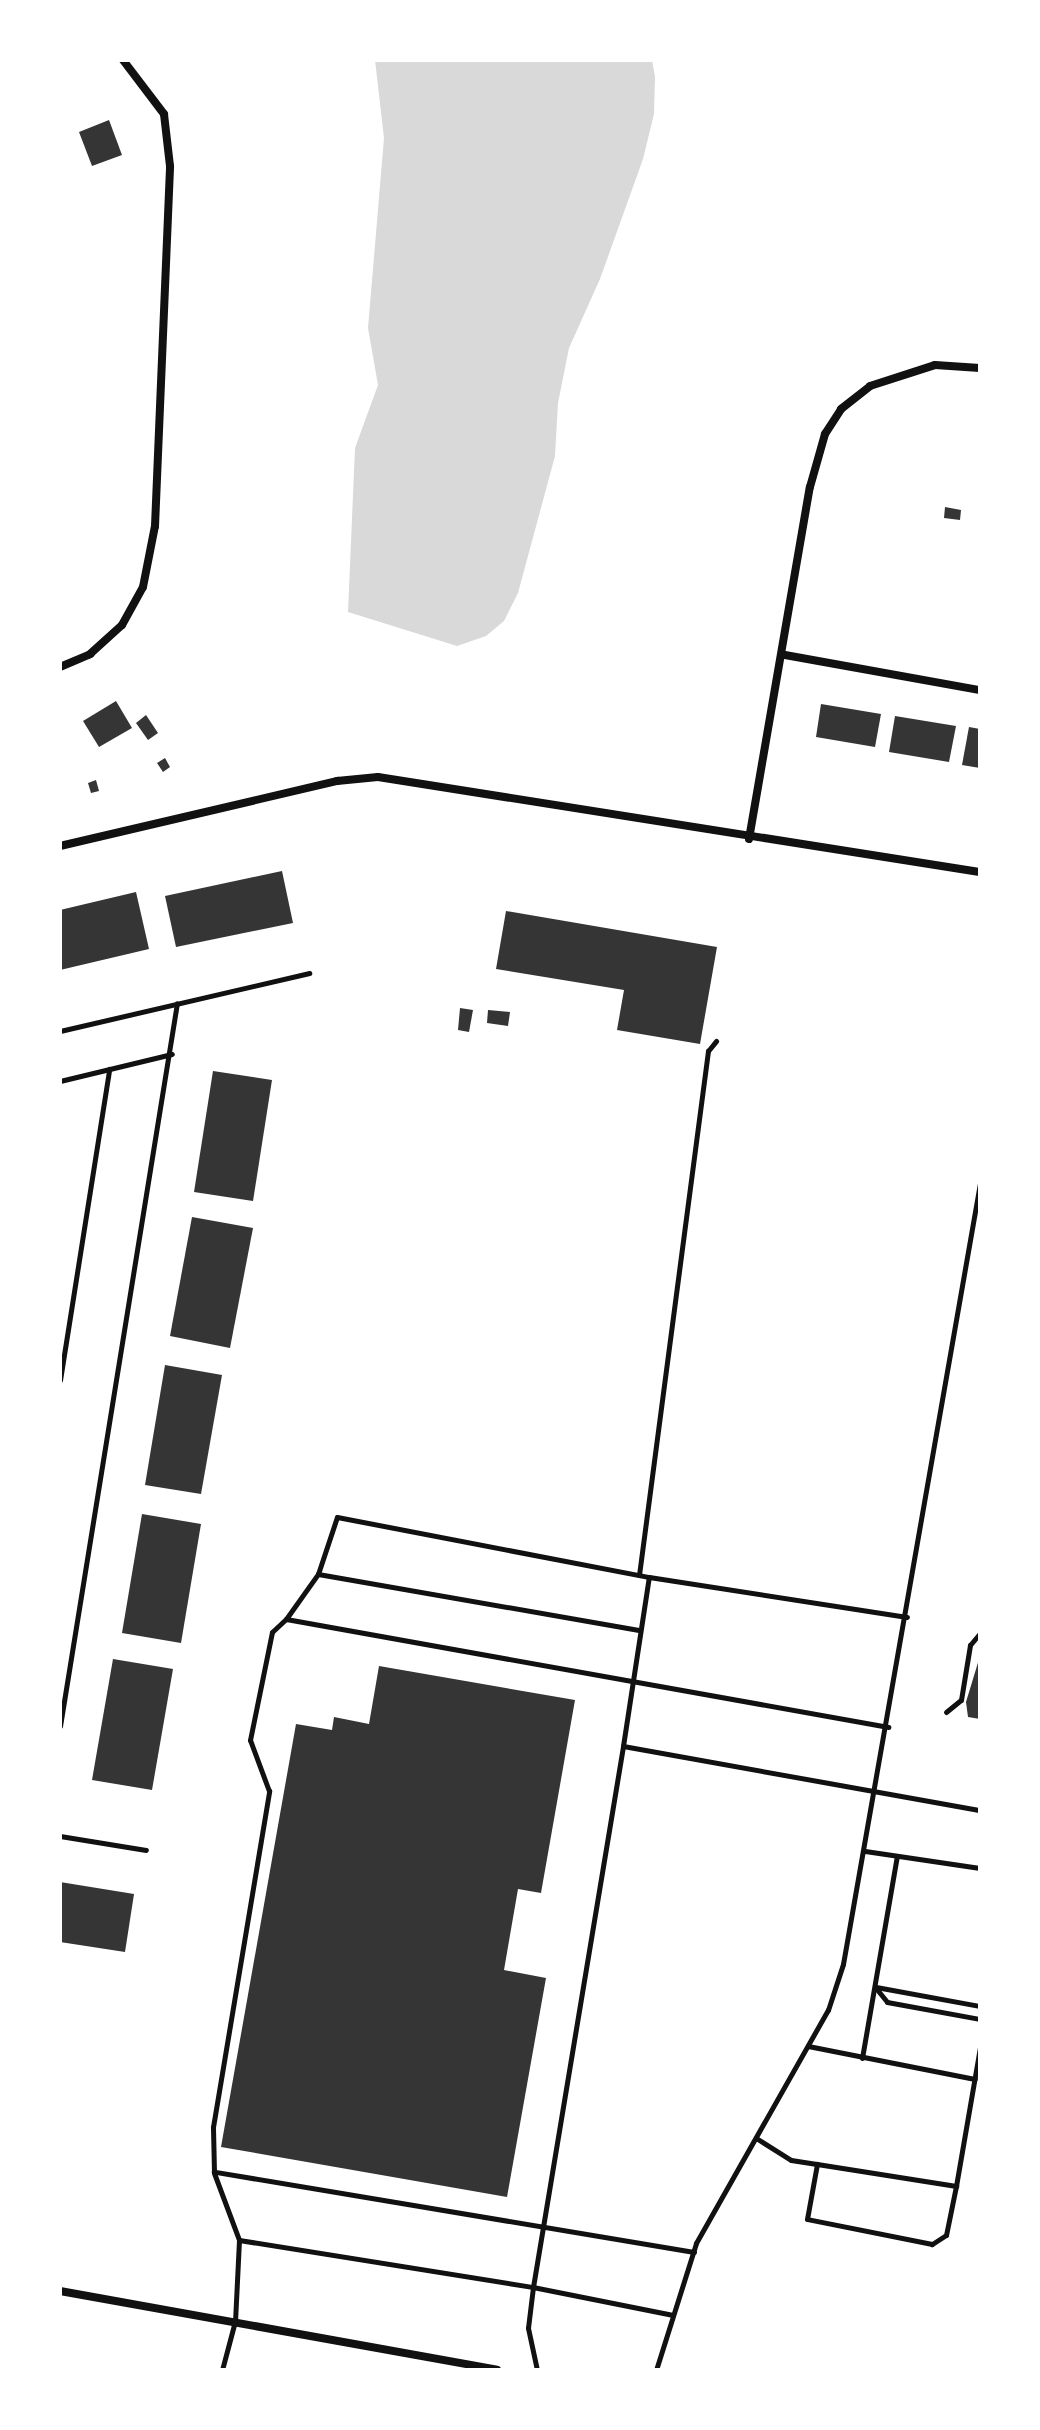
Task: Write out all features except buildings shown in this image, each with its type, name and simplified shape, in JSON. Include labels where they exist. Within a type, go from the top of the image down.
[{"type":"street","points":[[60,667],[90,654],[122,625],[143,587],[155,526],[170,166],[164,114],[123,60]]},
{"type":"street","points":[[749,839],[785,655],[810,487],[825,434],[841,409],[870,386],[898,374],[935,365],[980,368]]},
{"type":"street","points":[[785,655],[980,690]]},
{"type":"street","points":[[60,846],[337,781],[378,777],[749,839],[980,872]]},
{"type":"street","points":[[60,2291],[497,2370]]},
{"type":"lane","points":[[60,1031],[309,973]]},
{"type":"lane","points":[[60,1726],[172,1054],[177,1003]]},
{"type":"lane","points":[[639,1575],[708,1051],[716,1041]]},
{"type":"lane","points":[[60,1081],[172,1054]]},
{"type":"lane","points":[[60,1380],[109,1069]]},
{"type":"lane","points":[[656,2370],[694,2252],[828,2010],[843,1964],[877,1793],[980,1183]]},
{"type":"lane","points":[[222,2370],[235,2321],[239,2240],[214,2172],[213,2127],[269,1791],[250,1740],[272,1632],[286,1619],[318,1574],[337,1517],[649,1577],[907,1617]]},
{"type":"lane","points":[[318,1574],[640,1630]]},
{"type":"lane","points":[[537,2370],[528,2328],[540,2229],[649,1577]]},
{"type":"lane","points":[[286,1619],[888,1727]]},
{"type":"lane","points":[[946,1712],[961,1700],[970,1645],[980,1633]]},
{"type":"lane","points":[[623,1746],[980,1810]]},
{"type":"lane","points":[[60,1836],[146,1850]]},
{"type":"lane","points":[[865,1851],[980,1868]]},
{"type":"lane","points":[[862,2058],[897,1856]]},
{"type":"lane","points":[[875,1986],[980,2006]]},
{"type":"lane","points":[[875,1986],[887,2002],[980,2019]]},
{"type":"lane","points":[[808,2046],[975,2079]]},
{"type":"lane","points":[[817,2164],[807,2219],[932,2244],[946,2235],[980,2047]]},
{"type":"lane","points":[[756,2138],[791,2160],[956,2186]]},
{"type":"lane","points":[[214,2172],[540,2229],[694,2252]]},
{"type":"lane","points":[[239,2240],[533,2287],[673,2315]]},
{"type":"shaded area","points":[[375,60],[652,60],[655,77],[654,114],[643,159],[600,279],[569,348],[558,403],[555,456],[518,593],[504,621],[486,636],[457,646],[348,612],[355,448],[378,385],[368,328],[384,138]]}]
